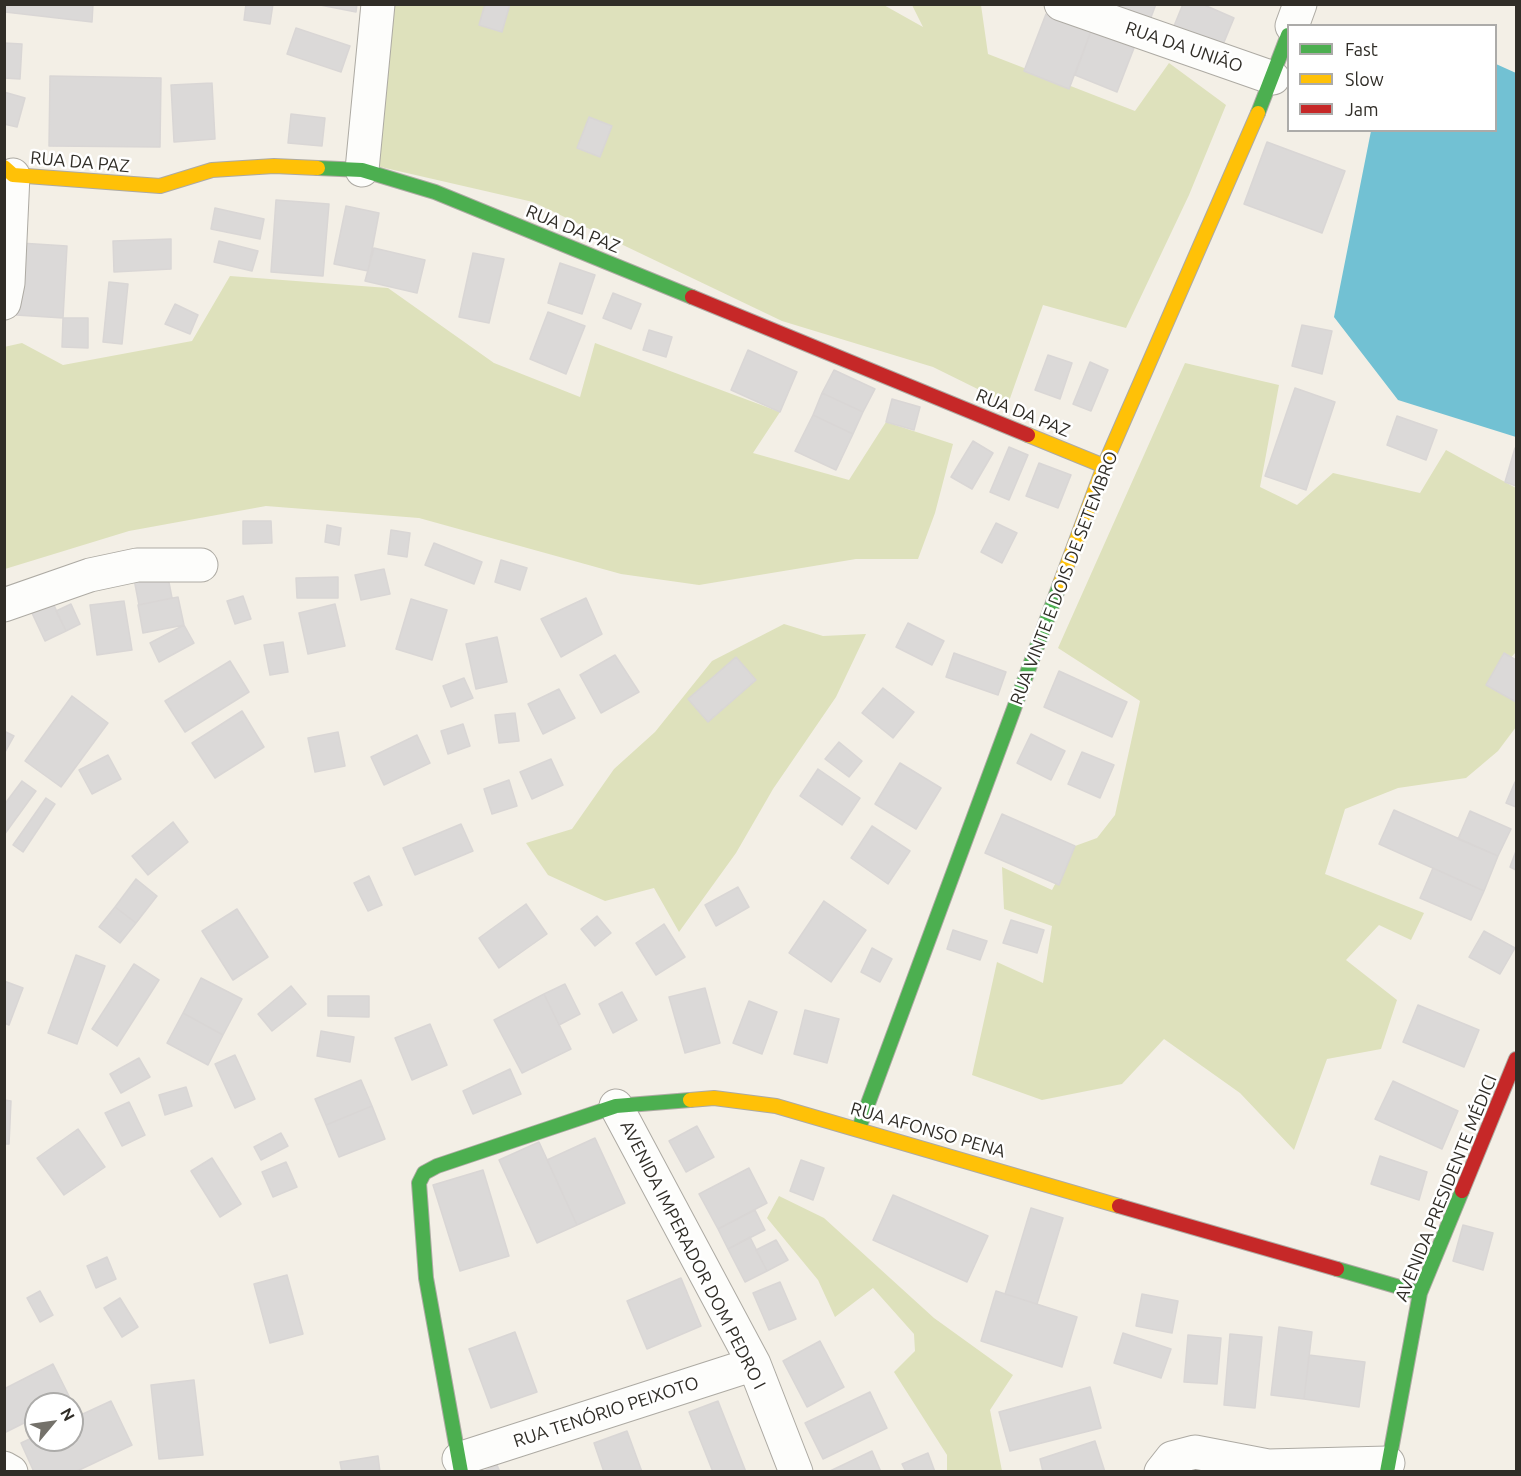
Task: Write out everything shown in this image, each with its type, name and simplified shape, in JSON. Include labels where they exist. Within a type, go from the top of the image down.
[{"type":"street","points":[[362,170],[378,4]]},
{"type":"street","name":"RUA DA UNIÃO","points":[[1061,4],[1273,78]]},
{"type":"street","points":[[1293,24],[1300,4]]},
{"type":"street","name":"RUA VINTE E DOIS DE SETEMBRO","points":[[859,1128],[1104,466],[1273,78],[1287,38]]},
{"type":"street","name":"RUA DA PAZ","points":[[9,171],[160,186],[212,170],[274,166],[362,170],[435,192],[1104,466]]},
{"type":"street","points":[[4,303],[8,283],[9,171]]},
{"type":"street","points":[[4,605],[90,575],[136,565],[201,565]]},
{"type":"street","name":"AVENIDA PRESIDENTE MÉDICI","points":[[1388,1467],[1420,1293],[1516,1059]]},
{"type":"street","name":"RUA AFONSO PENA","points":[[460,1465],[426,1278],[418,1194],[424,1173],[437,1166],[616,1106],[661,1100],[714,1098],[776,1106],[859,1128],[1420,1293]]},
{"type":"street","name":"AVENIDA IMPERADOR DOM PEDRO I","points":[[616,1106],[754,1364],[796,1472]]},
{"type":"street","name":"RUA TENÓRIO PEIXOTO","points":[[460,1465],[754,1364]]},
{"type":"street","points":[[1166,1465],[1195,1452],[1268,1466],[1388,1467]]},
{"type":"street","points":[[4,1468],[11,1472]]},
{"type":"green space","points":[[882,4],[923,27],[912,5],[981,5],[988,54],[1135,111],[1169,63],[1226,105],[1189,195],[1126,328],[1043,305],[1008,404],[933,367],[782,321],[533,202],[372,165],[389,5]]},
{"type":"green space","points":[[230,276],[388,288],[494,363],[580,397],[595,343],[780,412],[753,453],[849,480],[886,422],[953,444],[935,513],[918,559],[856,559],[699,585],[621,574],[419,518],[266,506],[129,531],[5,569],[4,347],[22,343],[63,365],[192,341]]},
{"type":"green space","points":[[1185,363],[1279,385],[1260,487],[1297,505],[1333,473],[1420,493],[1446,450],[1516,488],[1516,652],[1486,685],[1516,702],[1516,727],[1498,751],[1466,778],[1398,788],[1345,809],[1325,874],[1424,913],[1411,940],[1379,925],[1346,960],[1397,1000],[1381,1049],[1327,1059],[1294,1150],[1240,1093],[1164,1039],[1122,1084],[1042,1100],[972,1075],[997,962],[1043,983],[1052,926],[1004,909],[1002,867],[1052,890],[1075,846],[1097,838],[1115,815],[1140,701],[1058,648]]},
{"type":"green space","points":[[784,624],[823,636],[866,634],[836,697],[773,789],[736,853],[679,932],[654,888],[605,901],[548,875],[526,843],[572,829],[614,769],[655,732],[712,661]]},
{"type":"green space","points":[[779,1196],[824,1218],[934,1318],[1013,1375],[990,1410],[1002,1471],[947,1471],[947,1455],[894,1372],[915,1351],[914,1334],[873,1288],[835,1317],[818,1280],[767,1218]]},
{"type":"water","points":[[1497,64],[1516,73],[1516,437],[1398,400],[1334,317],[1371,132],[1497,132]]},
{"type":"building","points":[[6,4],[93,4],[92,22],[5,12]]},
{"type":"building","points":[[246,4],[273,4],[270,24],[244,20]]},
{"type":"building","points":[[315,4],[357,4],[356,12]]},
{"type":"building","points":[[485,4],[510,4],[502,32],[479,25]]},
{"type":"building","points":[[1113,4],[1156,4],[1150,20]]},
{"type":"building","points":[[1183,4],[1202,4],[1234,18],[1222,47],[1174,26]]},
{"type":"building","points":[[1046,14],[1091,31],[1069,89],[1024,71]]},
{"type":"building","points":[[296,28],[350,46],[341,72],[287,54]]},
{"type":"building","points":[[1091,31],[1134,48],[1117,92],[1075,75]]},
{"type":"building","points":[[4,43],[22,44],[20,79],[4,78]]},
{"type":"building","points":[[50,76],[161,78],[160,147],[49,146]]},
{"type":"building","points":[[212,83],[215,139],[174,142],[171,85]]},
{"type":"building","points":[[4,92],[25,98],[17,127],[4,124]]},
{"type":"building","points":[[291,114],[325,118],[322,146],[288,143]]},
{"type":"building","points":[[589,117],[612,126],[600,157],[577,148]]},
{"type":"building","points":[[1267,142],[1345,171],[1322,233],[1244,204]]},
{"type":"building","points":[[276,200],[329,204],[323,276],[271,272]]},
{"type":"building","points":[[346,206],[379,213],[368,271],[334,264]]},
{"type":"building","points":[[215,208],[264,219],[260,239],[211,229]]},
{"type":"building","points":[[171,239],[171,269],[114,272],[113,241]]},
{"type":"building","points":[[219,241],[258,251],[252,271],[214,262]]},
{"type":"building","points":[[20,243],[67,246],[63,318],[16,315]]},
{"type":"building","points":[[374,248],[425,260],[417,293],[365,281]]},
{"type":"building","points":[[473,253],[504,259],[489,323],[459,317]]},
{"type":"building","points":[[560,263],[595,275],[582,314],[548,303]]},
{"type":"building","points":[[109,282],[128,284],[122,344],[103,342]]},
{"type":"building","points":[[613,293],[641,304],[631,329],[603,318]]},
{"type":"building","points":[[175,304],[198,315],[190,334],[165,324]]},
{"type":"building","points":[[548,312],[585,326],[566,374],[530,359]]},
{"type":"building","points":[[63,318],[88,318],[88,348],[62,347]]},
{"type":"building","points":[[1302,325],[1332,331],[1322,374],[1292,366]]},
{"type":"building","points":[[649,330],[672,337],[666,357],[643,350]]},
{"type":"building","points":[[748,350],[797,372],[780,412],[731,390]]},
{"type":"building","points":[[1048,355],[1072,363],[1060,399],[1035,390]]},
{"type":"building","points":[[1090,362],[1108,370],[1091,411],[1073,404]]},
{"type":"building","points":[[834,370],[875,389],[863,412],[822,393]]},
{"type":"building","points":[[1295,388],[1335,402],[1306,490],[1265,476]]},
{"type":"building","points":[[822,393],[863,412],[853,434],[813,415]]},
{"type":"building","points":[[892,399],[920,407],[914,430],[886,422]]},
{"type":"building","points":[[813,415],[853,434],[836,470],[795,451]]},
{"type":"building","points":[[1397,416],[1437,430],[1426,460],[1387,445]]},
{"type":"building","points":[[973,441],[993,453],[972,489],[951,477]]},
{"type":"building","points":[[1009,447],[1028,455],[1009,500],[990,492]]},
{"type":"building","points":[[1516,449],[1516,486],[1505,482]]},
{"type":"building","points":[[1039,463],[1071,475],[1058,508],[1026,496]]},
{"type":"building","points":[[243,521],[271,521],[272,543],[243,544]]},
{"type":"building","points":[[996,523],[1017,533],[1002,563],[981,552]]},
{"type":"building","points":[[327,525],[341,528],[339,545],[325,542]]},
{"type":"building","points":[[391,530],[410,533],[407,557],[388,554]]},
{"type":"building","points":[[434,543],[482,562],[474,584],[425,565]]},
{"type":"building","points":[[501,560],[527,568],[520,590],[495,582]]},
{"type":"building","points":[[384,569],[390,594],[361,600],[355,575]]},
{"type":"building","points":[[167,572],[172,598],[139,605],[134,579]]},
{"type":"building","points":[[338,577],[338,598],[297,598],[296,578]]},
{"type":"building","points":[[243,596],[251,619],[235,624],[227,601]]},
{"type":"building","points":[[178,597],[184,625],[143,633],[138,605]]},
{"type":"building","points":[[586,598],[602,634],[561,657],[541,619]]},
{"type":"building","points":[[411,599],[447,610],[432,660],[396,649]]},
{"type":"building","points":[[52,601],[66,631],[45,641],[31,611]]},
{"type":"building","points":[[124,601],[132,650],[97,655],[90,605]]},
{"type":"building","points":[[71,604],[80,624],[66,631],[56,611]]},
{"type":"building","points":[[335,604],[345,646],[308,654],[299,613]]},
{"type":"building","points":[[908,623],[944,641],[932,665],[896,647]]},
{"type":"building","points":[[184,625],[194,643],[159,662],[150,643]]},
{"type":"building","points":[[497,637],[507,682],[476,689],[466,644]]},
{"type":"building","points":[[283,642],[288,672],[270,675],[264,645]]},
{"type":"building","points":[[954,653],[1006,672],[998,695],[946,677]]},
{"type":"building","points":[[1504,653],[1516,660],[1516,702],[1486,685]]},
{"type":"building","points":[[615,655],[639,692],[601,713],[580,675]]},
{"type":"building","points":[[736,657],[756,680],[708,722],[688,699]]},
{"type":"building","points":[[230,661],[249,692],[185,732],[165,701]]},
{"type":"building","points":[[1059,671],[1127,702],[1112,737],[1044,707]]},
{"type":"building","points":[[464,678],[473,698],[451,707],[443,686]]},
{"type":"building","points":[[883,688],[914,712],[893,738],[862,713]]},
{"type":"building","points":[[559,689],[575,718],[543,734],[528,704]]},
{"type":"building","points":[[72,696],[108,723],[61,787],[25,761]]},
{"type":"building","points":[[242,711],[264,747],[215,778],[192,743]]},
{"type":"building","points":[[515,713],[519,741],[499,743],[495,715]]},
{"type":"building","points":[[463,724],[470,746],[448,754],[441,731]]},
{"type":"building","points":[[4,731],[14,736],[4,754]]},
{"type":"building","points":[[338,732],[345,766],[315,772],[308,738]]},
{"type":"building","points":[[1031,734],[1065,751],[1051,780],[1017,763]]},
{"type":"building","points":[[417,735],[430,763],[384,785],[371,757]]},
{"type":"building","points":[[839,742],[862,761],[849,777],[825,759]]},
{"type":"building","points":[[1082,752],[1114,765],[1100,798],[1068,784]]},
{"type":"building","points":[[108,755],[121,779],[92,794],[79,770]]},
{"type":"building","points":[[551,759],[563,785],[532,799],[520,772]]},
{"type":"building","points":[[900,763],[941,788],[916,829],[875,804]]},
{"type":"building","points":[[818,769],[860,798],[842,825],[800,796]]},
{"type":"building","points":[[509,780],[517,806],[492,814],[484,789]]},
{"type":"building","points":[[22,781],[36,791],[4,835],[4,805]]},
{"type":"building","points":[[1516,782],[1516,807],[1506,803]]},
{"type":"building","points":[[46,798],[55,804],[23,852],[13,845]]},
{"type":"building","points":[[1394,810],[1498,856],[1484,891],[1379,844]]},
{"type":"building","points":[[1470,811],[1511,829],[1498,856],[1458,839]]},
{"type":"building","points":[[1002,814],[1075,846],[1059,885],[985,853]]},
{"type":"building","points":[[173,822],[188,842],[148,875],[132,856]]},
{"type":"building","points":[[461,824],[473,851],[415,875],[403,848]]},
{"type":"building","points":[[872,826],[910,851],[888,884],[851,858]]},
{"type":"building","points":[[1516,851],[1516,870],[1510,867]]},
{"type":"building","points":[[1433,868],[1484,891],[1471,920],[1420,898]]},
{"type":"building","points":[[369,876],[382,905],[368,911],[354,883]]},
{"type":"building","points":[[136,879],[157,896],[136,923],[115,907]]},
{"type":"building","points":[[738,887],[749,907],[716,926],[705,905]]},
{"type":"building","points":[[824,901],[866,930],[831,982],[789,953]]},
{"type":"building","points":[[526,904],[547,934],[499,968],[479,938]]},
{"type":"building","points":[[115,907],[136,923],[120,943],[99,927]]},
{"type":"building","points":[[237,909],[268,957],[233,980],[202,931]]},
{"type":"building","points":[[597,916],[611,933],[595,946],[581,929]]},
{"type":"building","points":[[1011,920],[1044,930],[1037,953],[1003,943]]},
{"type":"building","points":[[664,924],[685,957],[656,975],[636,943]]},
{"type":"building","points":[[953,930],[987,941],[980,960],[947,949]]},
{"type":"building","points":[[1484,931],[1515,948],[1500,974],[1469,957]]},
{"type":"building","points":[[872,948],[892,959],[880,982],[861,972]]},
{"type":"building","points":[[76,955],[105,966],[77,1044],[48,1033]]},
{"type":"building","points":[[134,964],[159,980],[117,1046],[92,1029]]},
{"type":"building","points":[[201,978],[242,999],[223,1035],[183,1013]]},
{"type":"building","points":[[4,981],[23,988],[9,1025],[4,1023]]},
{"type":"building","points":[[565,984],[580,1014],[559,1025],[544,994]]},
{"type":"building","points":[[291,986],[306,1004],[272,1031],[258,1014]]},
{"type":"building","points":[[705,988],[720,1043],[685,1053],[669,997]]},
{"type":"building","points":[[622,992],[637,1020],[613,1033],[599,1004]]},
{"type":"building","points":[[544,994],[571,1049],[522,1073],[494,1020]]},
{"type":"building","points":[[328,996],[369,996],[369,1017],[328,1016]]},
{"type":"building","points":[[749,1001],[777,1012],[762,1054],[733,1043]]},
{"type":"building","points":[[1418,1005],[1479,1030],[1464,1067],[1403,1042]]},
{"type":"building","points":[[805,1010],[839,1019],[827,1063],[794,1054]]},
{"type":"building","points":[[183,1013],[223,1035],[208,1065],[167,1043]]},
{"type":"building","points":[[430,1024],[447,1065],[412,1080],[395,1038]]},
{"type":"building","points":[[321,1031],[354,1037],[350,1062],[317,1056]]},
{"type":"building","points":[[235,1055],[255,1099],[235,1108],[215,1064]]},
{"type":"building","points":[[139,1058],[150,1077],[121,1093],[110,1074]]},
{"type":"building","points":[[510,1069],[521,1094],[473,1114],[463,1091]]},
{"type":"building","points":[[361,1080],[372,1106],[326,1125],[315,1099]]},
{"type":"building","points":[[1393,1081],[1458,1111],[1442,1149],[1375,1119]]},
{"type":"building","points":[[186,1087],[192,1106],[165,1115],[159,1095]]},
{"type":"building","points":[[4,1100],[11,1101],[9,1144],[4,1144]]},
{"type":"building","points":[[129,1102],[145,1135],[122,1146],[105,1113]]},
{"type":"building","points":[[372,1106],[385,1139],[339,1157],[326,1125]]},
{"type":"building","points":[[697,1126],[714,1157],[686,1172],[669,1141]]},
{"type":"building","points":[[78,1129],[105,1167],[64,1195],[37,1158]]},
{"type":"building","points":[[281,1133],[288,1146],[261,1160],[254,1147]]},
{"type":"building","points":[[595,1138],[625,1203],[577,1225],[547,1160]]},
{"type":"building","points":[[539,1142],[577,1225],[537,1243],[499,1160]]},
{"type":"building","points":[[1380,1156],[1427,1172],[1419,1200],[1371,1184]]},
{"type":"building","points":[[212,1158],[241,1204],[220,1217],[191,1171]]},
{"type":"building","points":[[801,1160],[824,1168],[813,1200],[790,1191]]},
{"type":"building","points":[[286,1162],[297,1187],[273,1197],[262,1172]]},
{"type":"building","points":[[749,1168],[767,1203],[718,1229],[699,1194]]},
{"type":"building","points":[[483,1170],[509,1256],[460,1271],[433,1185]]},
{"type":"building","points":[[893,1195],[988,1236],[967,1282],[873,1240]]},
{"type":"building","points":[[1031,1208],[1063,1218],[1037,1304],[1005,1294]]},
{"type":"building","points":[[755,1210],[765,1230],[728,1249],[718,1229]]},
{"type":"building","points":[[1463,1225],[1493,1233],[1483,1270],[1453,1261]]},
{"type":"building","points":[[750,1237],[767,1271],[745,1282],[728,1249]]},
{"type":"building","points":[[776,1240],[788,1260],[767,1271],[756,1250]]},
{"type":"building","points":[[107,1257],[116,1279],[96,1288],[87,1266]]},
{"type":"building","points":[[287,1275],[303,1334],[270,1343],[254,1284]]},
{"type":"building","points":[[681,1278],[701,1326],[647,1349],[627,1301]]},
{"type":"building","points":[[780,1282],[796,1319],[769,1330],[753,1293]]},
{"type":"building","points":[[40,1291],[53,1315],[40,1322],[27,1298]]},
{"type":"building","points":[[996,1291],[1077,1317],[1062,1367],[981,1341]]},
{"type":"building","points":[[1142,1294],[1178,1301],[1172,1333],[1136,1326]]},
{"type":"building","points":[[120,1298],[138,1327],[122,1337],[104,1308]]},
{"type":"building","points":[[1279,1327],[1312,1332],[1304,1399],[1271,1395]]},
{"type":"building","points":[[515,1332],[537,1392],[491,1408],[469,1349]]},
{"type":"building","points":[[1123,1333],[1171,1349],[1161,1378],[1114,1363]]},
{"type":"building","points":[[1230,1334],[1262,1337],[1255,1408],[1224,1405]]},
{"type":"building","points":[[1188,1335],[1221,1338],[1217,1384],[1184,1382]]},
{"type":"building","points":[[820,1341],[844,1387],[807,1407],[783,1361]]},
{"type":"building","points":[[1309,1355],[1365,1362],[1359,1407],[1304,1399]]},
{"type":"building","points":[[53,1364],[67,1392],[24,1392],[24,1423],[4,1433],[4,1389]]},
{"type":"building","points":[[194,1380],[203,1455],[159,1459],[151,1385]]},
{"type":"building","points":[[1090,1387],[1101,1428],[1010,1451],[999,1412]]},
{"type":"building","points":[[870,1392],[887,1428],[823,1459],[805,1423]]},
{"type":"building","points":[[111,1401],[132,1445],[75,1472],[34,1472],[25,1452],[84,1452],[84,1413]]},
{"type":"building","points":[[718,1401],[746,1472],[713,1472],[689,1412]]},
{"type":"building","points":[[627,1431],[642,1472],[604,1472],[594,1443]]},
{"type":"building","points":[[1095,1441],[1105,1472],[1043,1472],[1040,1459]]},
{"type":"building","points":[[872,1451],[881,1472],[828,1472]]},
{"type":"building","points":[[928,1453],[935,1472],[906,1472],[902,1464]]},
{"type":"building","points":[[378,1456],[380,1472],[342,1472],[340,1462]]},
{"type":"building","points":[[497,1465],[500,1472],[482,1472]]},
{"type":"traffic: fast","points":[[1258,113],[1287,38]]},
{"type":"traffic: fast","points":[[318,168],[362,170],[435,192],[692,297]]},
{"type":"traffic: fast","points":[[859,1128],[1060,584]]},
{"type":"traffic: fast","points":[[461,1472],[426,1278],[419,1183],[424,1173],[437,1166],[616,1106],[690,1100]]},
{"type":"traffic: fast","points":[[1387,1472],[1420,1293],[1462,1191]]},
{"type":"traffic: fast","points":[[1337,1269],[1420,1293]]},
{"type":"traffic: slow","points":[[1060,584],[1104,466],[1258,113]]},
{"type":"traffic: slow","points":[[4,167],[13,175],[160,186],[212,170],[274,166],[318,168]]},
{"type":"traffic: slow","points":[[1028,435],[1104,466]]},
{"type":"traffic: slow","points":[[690,1100],[714,1098],[776,1106],[1119,1206]]},
{"type":"traffic: jam","points":[[692,297],[1028,435]]},
{"type":"traffic: jam","points":[[1462,1191],[1516,1059]]},
{"type":"traffic: jam","points":[[1119,1206],[1337,1269]]}]
